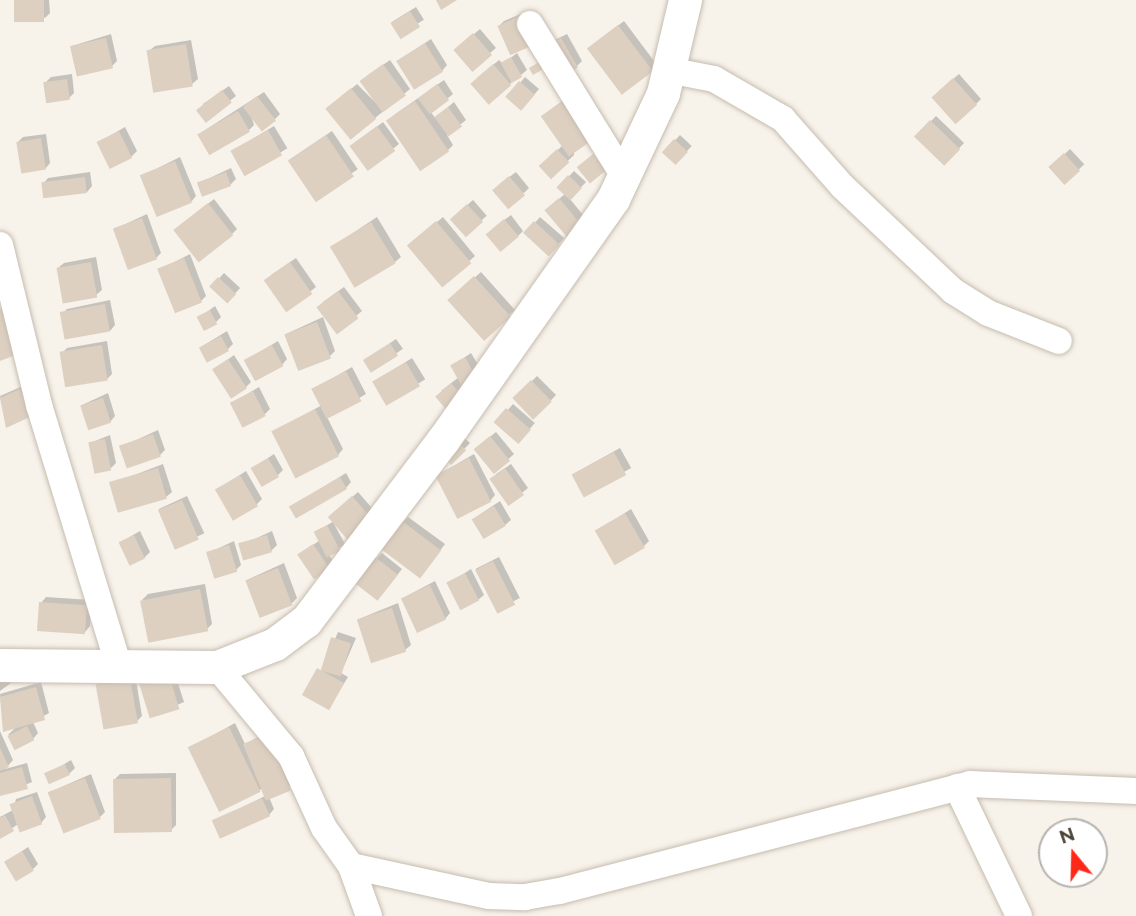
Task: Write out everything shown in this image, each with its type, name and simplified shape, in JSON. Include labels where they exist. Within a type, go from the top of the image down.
[{"type":"street","points":[[0,665],[217,667],[275,644],[306,621],[332,592],[625,178],[668,70],[685,0]]},
{"type":"street","points":[[530,24],[625,178]]},
{"type":"street","points":[[668,70],[714,79],[783,119],[850,195],[953,291],[988,313],[1059,341]]},
{"type":"street","points":[[0,246],[39,405],[119,667]]},
{"type":"street","points":[[217,667],[290,756],[324,828],[351,866],[369,916]]},
{"type":"street","points":[[351,866],[489,896],[526,897],[957,786],[1136,791]]},
{"type":"street","points":[[957,786],[1019,916]]},
{"type":"building","points":[[14,0],[44,0],[44,22],[14,22]]},
{"type":"building","points":[[436,0],[457,0],[441,10]]},
{"type":"building","points":[[410,11],[420,27],[401,39],[390,23]]},
{"type":"building","points":[[522,15],[535,44],[510,55],[497,26]]},
{"type":"building","points":[[618,25],[653,71],[622,95],[587,48]]},
{"type":"building","points":[[473,33],[492,55],[472,72],[453,50]]},
{"type":"building","points":[[106,38],[113,68],[77,77],[70,46]]},
{"type":"building","points":[[561,38],[578,67],[562,76],[545,47]]},
{"type":"building","points":[[425,43],[443,72],[414,90],[396,61]]},
{"type":"building","points":[[186,44],[193,86],[153,93],[146,50]]},
{"type":"building","points":[[511,57],[522,77],[512,83],[501,63]]},
{"type":"building","points":[[541,61],[545,68],[533,75],[529,68]]},
{"type":"building","points":[[383,64],[406,96],[382,113],[360,81]]},
{"type":"building","points":[[493,64],[511,85],[489,105],[470,84]]},
{"type":"building","points":[[953,78],[977,105],[956,124],[931,97]]},
{"type":"building","points":[[67,79],[70,100],[46,103],[43,82]]},
{"type":"building","points":[[519,81],[535,95],[521,111],[505,97]]},
{"type":"building","points":[[437,84],[449,100],[430,114],[418,98]]},
{"type":"building","points":[[351,88],[376,119],[351,140],[325,109]]},
{"type":"building","points":[[222,90],[232,103],[206,123],[196,110]]},
{"type":"building","points":[[257,96],[276,120],[262,132],[243,107]]},
{"type":"building","points":[[567,98],[595,138],[569,156],[541,116]]},
{"type":"building","points":[[415,101],[449,152],[420,171],[386,121]]},
{"type":"building","points":[[448,107],[462,126],[448,136],[434,117]]},
{"type":"building","points":[[238,111],[250,132],[209,155],[197,134]]},
{"type":"building","points":[[930,120],[960,149],[944,166],[914,137]]},
{"type":"building","points":[[377,126],[395,151],[368,171],[349,146]]},
{"type":"building","points":[[268,130],[282,155],[244,176],[230,151]]},
{"type":"building","points":[[119,131],[132,158],[110,169],[97,142]]},
{"type":"building","points":[[326,135],[354,176],[316,202],[288,161]]},
{"type":"building","points":[[41,138],[46,170],[21,174],[16,142]]},
{"type":"building","points":[[674,139],[688,152],[676,165],[662,152]]},
{"type":"building","points":[[557,149],[569,162],[551,179],[539,166]]},
{"type":"building","points":[[1064,153],[1080,171],[1064,185],[1048,167]]},
{"type":"building","points":[[593,154],[606,170],[590,184],[577,167]]},
{"type":"building","points":[[175,161],[192,203],[157,217],[140,175]]},
{"type":"building","points":[[226,172],[231,186],[202,197],[197,183]]},
{"type":"building","points":[[568,175],[582,188],[570,200],[556,187]]},
{"type":"building","points":[[509,176],[525,195],[508,209],[492,190]]},
{"type":"building","points":[[85,177],[87,193],[43,198],[41,182]]},
{"type":"building","points":[[559,198],[584,228],[570,240],[544,210]]},
{"type":"building","points":[[208,203],[233,235],[199,262],[173,230]]},
{"type":"building","points":[[467,204],[483,222],[466,237],[450,219]]},
{"type":"building","points":[[142,218],[157,259],[128,270],[113,229]]},
{"type":"building","points":[[504,219],[519,237],[500,252],[486,234]]},
{"type":"building","points":[[436,221],[471,263],[442,288],[407,245]]},
{"type":"building","points":[[534,221],[560,245],[549,257],[523,233]]},
{"type":"building","points":[[371,222],[396,263],[355,288],[330,247]]},
{"type":"building","points":[[184,258],[202,303],[175,313],[157,269]]},
{"type":"building","points":[[91,262],[97,297],[63,304],[57,268]]},
{"type":"building","points":[[290,262],[312,294],[286,312],[264,280]]},
{"type":"building","points":[[474,276],[511,317],[484,341],[447,300]]},
{"type":"building","points":[[218,277],[236,294],[227,304],[209,287]]},
{"type":"building","points":[[338,291],[358,318],[337,334],[316,307]]},
{"type":"building","points":[[105,304],[110,332],[65,340],[60,312]]},
{"type":"building","points":[[6,306],[23,352],[0,361],[0,309]]},
{"type":"building","points":[[210,310],[217,324],[204,331],[197,317]]},
{"type":"building","points":[[317,322],[331,358],[298,371],[284,335]]},
{"type":"building","points":[[221,336],[229,351],[207,363],[199,348]]},
{"type":"building","points":[[390,343],[398,356],[371,373],[363,360]]},
{"type":"building","points":[[102,345],[108,381],[65,387],[60,352]]},
{"type":"building","points":[[272,345],[283,366],[255,381],[244,360]]},
{"type":"building","points":[[465,357],[478,380],[463,388],[450,365]]},
{"type":"building","points":[[228,359],[247,388],[231,399],[212,369]]},
{"type":"building","points":[[406,362],[420,386],[386,406],[372,382]]},
{"type":"building","points":[[346,371],[361,401],[327,419],[311,389]]},
{"type":"building","points":[[531,380],[552,402],[533,420],[512,398]]},
{"type":"building","points":[[451,383],[463,397],[447,410],[435,397]]},
{"type":"building","points":[[20,389],[32,416],[6,428],[0,398]]},
{"type":"building","points":[[253,391],[266,416],[243,428],[230,403]]},
{"type":"building","points":[[103,398],[111,423],[88,430],[80,405]]},
{"type":"building","points":[[506,408],[531,430],[518,444],[494,422]]},
{"type":"building","points":[[315,409],[339,456],[295,478],[271,431]]},
{"type":"building","points":[[153,434],[161,457],[127,468],[119,446]]},
{"type":"building","points":[[490,436],[510,461],[494,474],[474,449]]},
{"type":"building","points":[[105,439],[111,470],[94,474],[88,442]]},
{"type":"building","points":[[457,441],[466,450],[451,465],[442,456]]},
{"type":"building","points":[[614,452],[626,475],[584,497],[572,475]]},
{"type":"building","points":[[268,458],[279,477],[262,487],[251,468]]},
{"type":"building","points":[[469,458],[491,502],[457,519],[435,475]]},
{"type":"building","points":[[158,468],[167,499],[118,513],[109,482]]},
{"type":"building","points":[[505,468],[524,495],[508,506],[489,479]]},
{"type":"building","points":[[240,475],[258,506],[233,521],[215,489]]},
{"type":"building","points":[[340,477],[347,489],[296,519],[289,506]]},
{"type":"building","points":[[352,496],[373,520],[349,541],[328,517]]},
{"type":"building","points":[[182,500],[199,540],[175,550],[158,510]]},
{"type":"building","points":[[494,506],[506,526],[484,539],[472,519]]},
{"type":"building","points":[[625,513],[645,548],[615,565],[595,530]]},
{"type":"building","points":[[402,521],[441,550],[420,578],[381,549]]},
{"type":"building","points":[[327,525],[340,551],[327,558],[314,532]]},
{"type":"building","points":[[134,535],[145,559],[130,566],[119,542]]},
{"type":"building","points":[[267,535],[272,552],[243,561],[238,543]]},
{"type":"building","points":[[313,544],[330,569],[314,579],[297,555]]},
{"type":"building","points":[[229,545],[237,572],[214,579],[206,552]]},
{"type":"building","points":[[375,557],[398,575],[378,601],[355,583]]},
{"type":"building","points":[[493,561],[515,605],[497,614],[475,570]]},
{"type":"building","points":[[278,568],[292,605],[260,618],[245,581]]},
{"type":"building","points":[[465,573],[479,601],[460,610],[446,583]]},
{"type":"building","points":[[430,585],[446,619],[417,633],[401,599]]},
{"type":"building","points":[[200,589],[208,631],[148,643],[140,601]]},
{"type":"building","points":[[39,602],[87,605],[85,634],[37,631]]},
{"type":"building","points":[[392,608],[406,652],[371,663],[357,619]]},
{"type":"building","points":[[331,637],[351,643],[341,677],[321,670]]},
{"type":"building","points":[[317,668],[344,683],[329,710],[302,695]]},
{"type":"building","points":[[168,672],[179,709],[150,718],[138,681]]},
{"type":"building","points":[[130,678],[138,723],[104,729],[96,684]]},
{"type":"building","points":[[36,687],[45,720],[3,732],[0,697]]},
{"type":"building","points":[[27,726],[34,740],[15,750],[7,736]]},
{"type":"building","points":[[229,727],[261,792],[219,812],[188,747]]},
{"type":"building","points":[[268,734],[291,791],[266,801],[243,744]]},
{"type":"building","points":[[0,748],[9,767],[0,771]]},
{"type":"building","points":[[65,764],[70,775],[49,784],[44,773]]},
{"type":"building","points":[[22,767],[28,789],[0,796],[0,773]]},
{"type":"building","points":[[85,778],[101,819],[63,833],[48,792]]},
{"type":"building","points":[[171,778],[172,832],[114,833],[113,779]]},
{"type":"building","points":[[32,796],[42,824],[20,832],[9,804]]},
{"type":"building","points":[[262,798],[270,816],[220,839],[212,820]]},
{"type":"building","points":[[5,815],[14,831],[0,839],[0,818]]},
{"type":"building","points":[[22,851],[34,871],[16,882],[4,862]]}]
